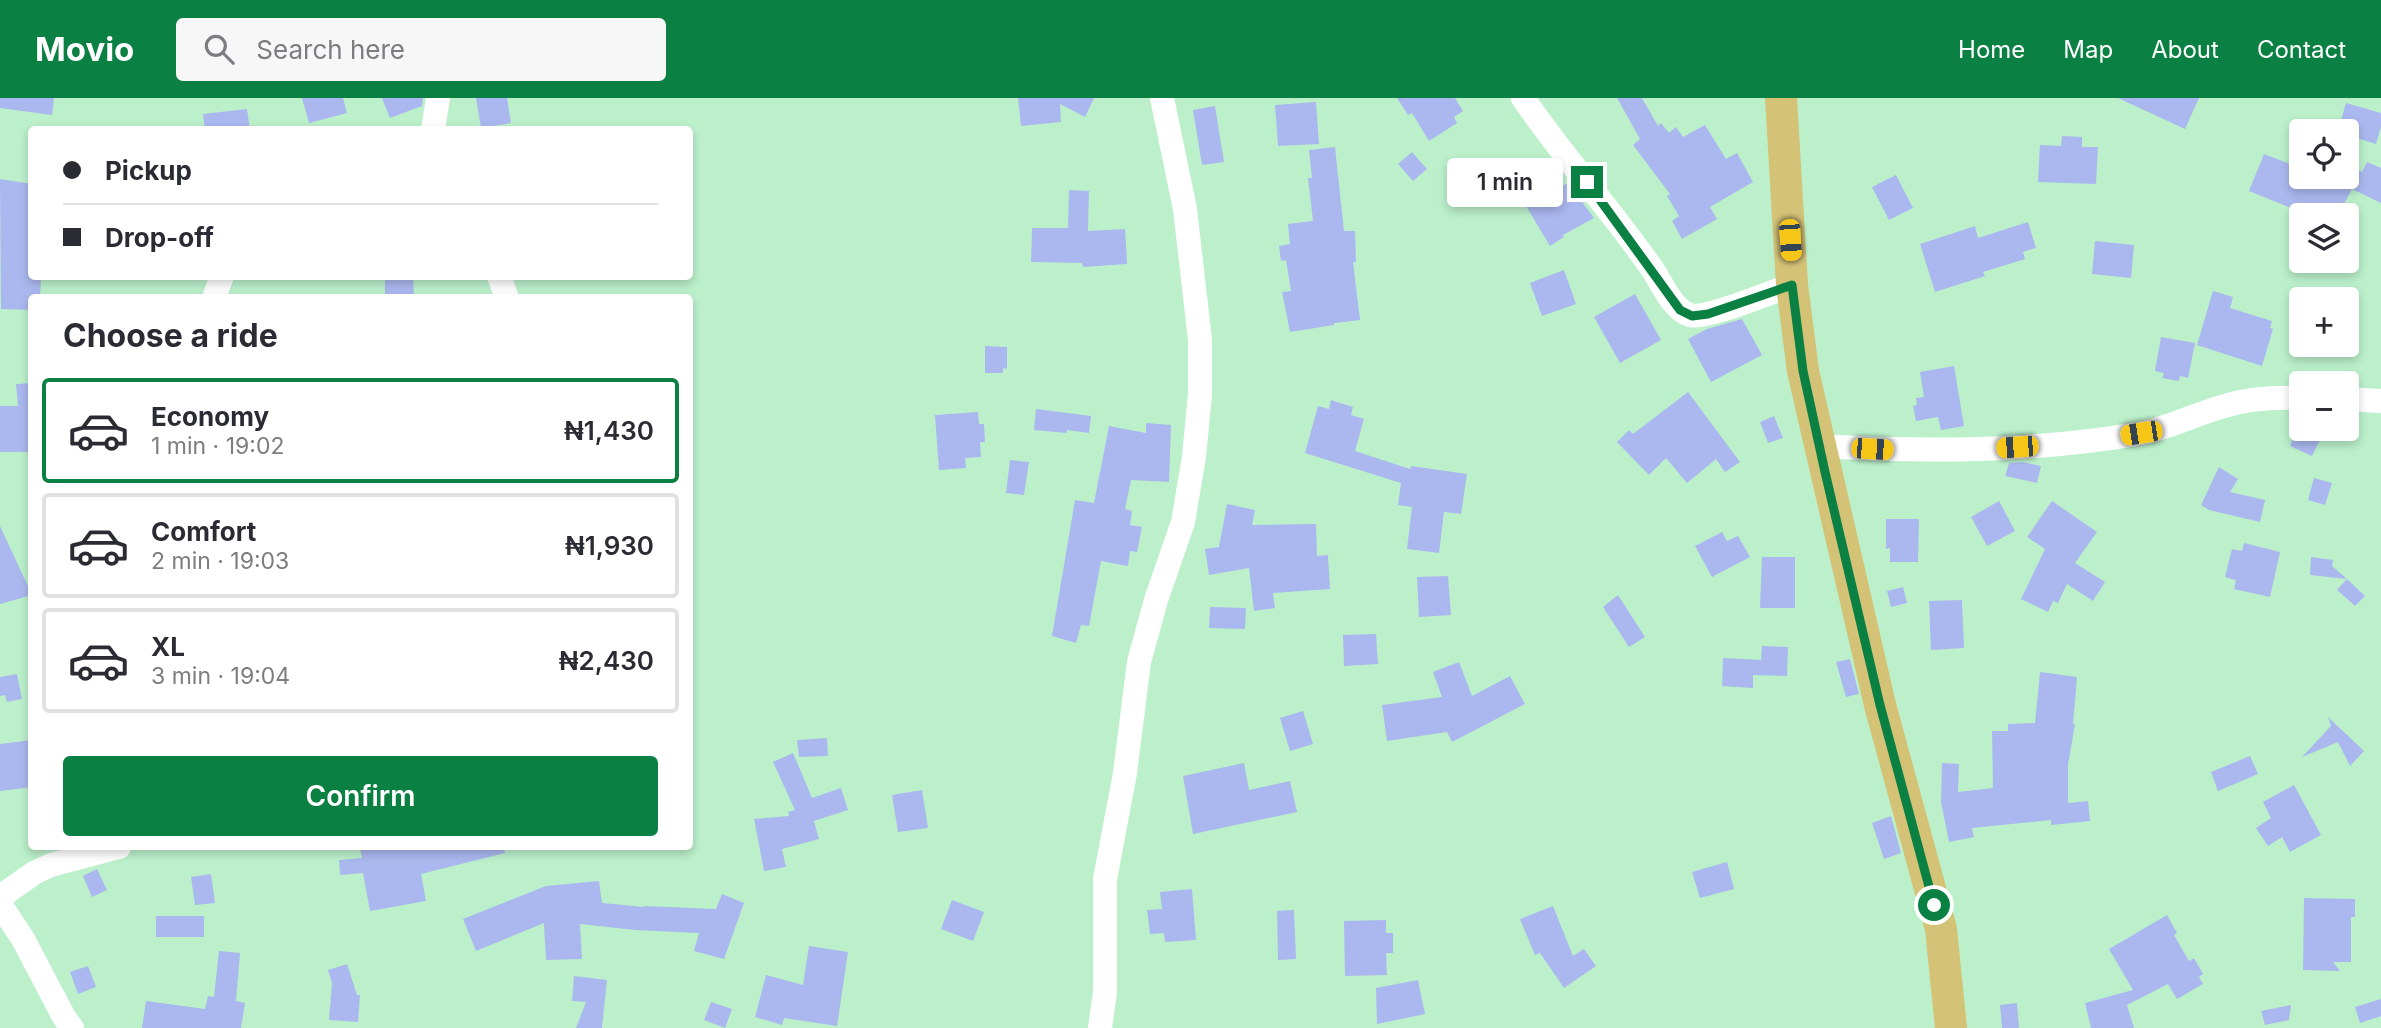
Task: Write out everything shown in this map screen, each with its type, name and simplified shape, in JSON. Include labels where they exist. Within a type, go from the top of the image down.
[{"type":"main road","points":[[1781,98],[1792,285],[1803,371],[1880,705],[1941,929],[1951,1028]]},
{"type":"street","points":[[434,126],[438,98]]},
{"type":"street","points":[[1100,1028],[1105,992],[1105,879],[1125,772],[1139,662],[1156,600],[1183,522],[1194,457],[1200,394],[1200,340],[1185,209],[1162,98]]},
{"type":"street","points":[[1523,98],[1680,310],[1692,316],[1708,314],[1792,285]]},
{"type":"street","points":[[1819,446],[1952,450],[2092,442],[2141,433],[2230,404],[2289,398]]},
{"type":"street","points":[[2359,400],[2381,401]]},
{"type":"street","points":[[0,897],[34,873],[51,865],[108,850]]},
{"type":"street","points":[[0,904],[23,939],[72,1028]]},
{"type":"building","points":[[0,98],[54,98],[52,115],[0,108]]},
{"type":"building","points":[[302,98],[343,98],[347,113],[309,123]]},
{"type":"building","points":[[382,98],[423,98],[422,106],[390,118]]},
{"type":"building","points":[[476,98],[507,98],[511,123],[481,126]]},
{"type":"building","points":[[1018,98],[1094,98],[1085,117],[1060,104],[1061,122],[1021,126]]},
{"type":"building","points":[[1397,98],[1455,98],[1463,111],[1454,117],[1457,123],[1429,141],[1412,113],[1408,115]]},
{"type":"building","points":[[1617,98],[1642,98],[1658,126],[1661,123],[1669,133],[1676,127],[1683,137],[1705,125],[1726,159],[1737,153],[1753,182],[1710,207],[1717,219],[1682,239],[1672,221],[1679,216],[1667,196],[1670,194],[1633,145],[1640,139]]},
{"type":"building","points":[[2118,98],[2199,98],[2185,129]]},
{"type":"building","points":[[1316,102],[1319,144],[1278,146],[1275,105]]},
{"type":"building","points":[[2346,103],[2381,113],[2381,127],[2376,144],[2359,139],[2359,119],[2341,119]]},
{"type":"building","points":[[1215,106],[1224,162],[1202,165],[1193,110]]},
{"type":"building","points":[[247,109],[249,126],[204,126],[203,114]]},
{"type":"building","points":[[2062,136],[2082,137],[2082,147],[2098,147],[2096,184],[2038,182],[2040,145],[2061,146]]},
{"type":"building","points":[[1335,147],[1344,231],[1355,231],[1356,262],[1353,262],[1360,320],[1290,332],[1282,292],[1291,291],[1286,260],[1281,261],[1279,246],[1290,244],[1288,224],[1313,221],[1308,178],[1312,178],[1309,150]]},
{"type":"building","points":[[1412,152],[1427,169],[1413,181],[1398,164]]},
{"type":"building","points":[[2264,154],[2289,164],[2289,189],[2352,189],[2344,203],[2289,203],[2289,207],[2249,191]]},
{"type":"building","points":[[2367,162],[2381,168],[2381,203],[2352,189],[2359,189],[2359,170],[2362,172]]},
{"type":"building","points":[[1537,164],[1557,189],[1568,183],[1594,218],[1563,235],[1564,237],[1550,246],[1526,206],[1534,202],[1516,181]]},
{"type":"building","points":[[1896,175],[1913,208],[1889,220],[1872,187]]},
{"type":"building","points":[[0,179],[28,183],[28,280],[41,280],[40,294],[28,294],[28,310],[1,309]]},
{"type":"building","points":[[1069,190],[1089,191],[1088,231],[1125,229],[1127,264],[1083,267],[1082,263],[1031,262],[1032,228],[1068,228]]},
{"type":"building","points":[[2028,222],[2036,248],[2023,252],[2025,259],[1983,272],[1985,276],[1935,292],[1920,244],[1975,226],[1978,238]]},
{"type":"building","points":[[2095,241],[2134,245],[2131,278],[2092,274]]},
{"type":"building","points":[[1564,270],[1576,304],[1542,316],[1530,283]]},
{"type":"building","points":[[385,280],[413,280],[414,294],[385,294]]},
{"type":"building","points":[[2213,291],[2233,297],[2230,308],[2272,321],[2270,328],[2273,329],[2262,366],[2197,345]]},
{"type":"building","points":[[1635,294],[1661,340],[1620,363],[1594,317]]},
{"type":"building","points":[[1742,319],[1762,355],[1711,382],[1688,339],[1707,329]]},
{"type":"building","points":[[2161,337],[2195,343],[2188,378],[2180,376],[2179,381],[2162,378],[2164,373],[2155,371]]},
{"type":"building","points":[[985,346],[1007,347],[1007,369],[1003,368],[1003,373],[985,373]]},
{"type":"building","points":[[1954,366],[1964,426],[1941,430],[1938,417],[1916,421],[1913,406],[1917,405],[1916,398],[1924,397],[1920,372]]},
{"type":"building","points":[[28,383],[28,452],[0,452],[0,406],[18,406],[16,384]]},
{"type":"building","points":[[1688,392],[1740,462],[1725,472],[1716,459],[1687,483],[1666,458],[1649,475],[1617,442],[1629,430],[1633,434]]},
{"type":"building","points":[[1331,400],[1353,407],[1351,415],[1364,419],[1355,451],[1410,469],[1411,466],[1467,474],[1461,514],[1444,512],[1439,553],[1407,549],[1412,507],[1398,505],[1401,483],[1305,453],[1318,406],[1329,409]]},
{"type":"building","points":[[1036,409],[1091,416],[1089,433],[1034,430]]},
{"type":"building","points":[[978,412],[979,424],[984,424],[985,442],[980,442],[981,457],[965,458],[966,468],[939,470],[935,415]]},
{"type":"building","points":[[1774,416],[1783,438],[1768,443],[1760,422]]},
{"type":"building","points":[[1146,423],[1171,425],[1169,482],[1131,480],[1125,509],[1132,511],[1130,525],[1142,527],[1137,552],[1130,551],[1128,566],[1101,561],[1089,626],[1081,625],[1076,643],[1052,636],[1075,500],[1094,503],[1109,426],[1146,433]]},
{"type":"building","points":[[2292,441],[2320,441],[2312,456],[2290,446]]},
{"type":"building","points":[[1010,460],[1029,462],[1024,495],[1006,493]]},
{"type":"building","points":[[2023,462],[2041,466],[2037,483],[2005,476],[2009,463]]},
{"type":"building","points":[[2219,467],[2238,479],[2230,492],[2265,500],[2260,522],[2209,510],[2201,505]]},
{"type":"building","points":[[2314,478],[2332,483],[2325,505],[2308,500]]},
{"type":"building","points":[[1999,501],[2015,531],[1987,546],[1971,517]]},
{"type":"building","points":[[2052,501],[2097,532],[2075,563],[2105,582],[2093,601],[2067,584],[2058,603],[2053,601],[2048,612],[2021,599],[2045,549],[2027,537]]},
{"type":"building","points":[[1227,504],[1255,510],[1252,525],[1316,524],[1317,556],[1328,555],[1330,589],[1273,593],[1275,608],[1254,611],[1249,568],[1209,575],[1205,549],[1219,547]]},
{"type":"building","points":[[1886,519],[1919,519],[1918,562],[1890,562],[1890,548],[1886,549]]},
{"type":"building","points":[[0,526],[28,586],[28,596],[0,604]]},
{"type":"building","points":[[1722,532],[1727,541],[1738,536],[1750,557],[1712,577],[1695,546]]},
{"type":"building","points":[[2244,543],[2280,552],[2270,597],[2234,589],[2236,580],[2225,577],[2232,549],[2242,551]]},
{"type":"building","points":[[1762,557],[1795,557],[1795,608],[1760,608]]},
{"type":"building","points":[[2311,557],[2333,560],[2332,566],[2347,579],[2310,575]]},
{"type":"building","points":[[1448,576],[1451,615],[1419,617],[1417,577]]},
{"type":"building","points":[[2347,579],[2365,596],[2355,606],[2337,590]]},
{"type":"building","points":[[1903,587],[1907,603],[1891,607],[1887,591]]},
{"type":"building","points":[[1618,595],[1645,637],[1629,647],[1603,607]]},
{"type":"building","points":[[1962,600],[1964,648],[1931,650],[1929,601]]},
{"type":"building","points":[[1210,607],[1246,608],[1245,629],[1209,628]]},
{"type":"building","points":[[1376,634],[1378,664],[1344,666],[1343,635]]},
{"type":"building","points":[[1762,646],[1788,647],[1787,676],[1753,675],[1753,688],[1722,686],[1723,658],[1761,660]]},
{"type":"building","points":[[1850,659],[1859,694],[1846,697],[1836,662]]},
{"type":"building","points":[[1459,662],[1472,696],[1510,676],[1525,704],[1452,742],[1447,732],[1387,741],[1382,705],[1442,697],[1433,672]]},
{"type":"building","points":[[2040,672],[2077,677],[2075,724],[2068,765],[2068,803],[2088,801],[2090,821],[2051,825],[2051,820],[1972,828],[1974,837],[1949,842],[1941,802],[1942,763],[1959,764],[1958,792],[1993,788],[1992,731],[2008,731],[2008,724],[2035,723]]},
{"type":"building","points":[[17,674],[22,699],[7,702],[5,695],[0,696],[0,677]]},
{"type":"building","points":[[1303,711],[1313,744],[1290,751],[1280,718]]},
{"type":"building","points":[[2328,717],[2364,751],[2350,766],[2338,742],[2302,757],[2331,726]]},
{"type":"building","points":[[827,738],[828,756],[799,757],[797,740]]},
{"type":"building","points":[[28,740],[28,788],[0,791],[0,744]]},
{"type":"building","points":[[793,753],[812,798],[841,788],[848,810],[814,821],[819,839],[782,849],[786,867],[764,871],[754,819],[789,816],[788,812],[795,810],[773,762]]},
{"type":"building","points":[[2250,756],[2258,774],[2218,791],[2211,772]]},
{"type":"building","points":[[1244,763],[1249,790],[1290,781],[1297,812],[1193,834],[1183,776]]},
{"type":"building","points":[[2294,785],[2321,835],[2290,852],[2282,837],[2268,846],[2256,828],[2271,818],[2263,802]]},
{"type":"building","points":[[922,790],[928,828],[898,832],[892,795]]},
{"type":"building","points":[[1891,816],[1901,853],[1884,859],[1872,823]]},
{"type":"building","points":[[361,850],[504,850],[505,853],[421,874],[426,901],[370,911],[363,873],[340,875],[339,860],[362,858]]},
{"type":"building","points":[[1727,862],[1734,889],[1700,898],[1692,872]]},
{"type":"building","points":[[97,869],[107,890],[92,897],[83,876]]},
{"type":"building","points":[[211,874],[215,903],[195,905],[191,877]]},
{"type":"building","points":[[599,881],[602,903],[716,909],[722,894],[744,903],[724,959],[694,951],[699,933],[580,924],[582,959],[546,960],[544,923],[476,951],[463,919],[546,886]]},
{"type":"building","points":[[1192,889],[1196,940],[1165,942],[1164,933],[1150,934],[1147,910],[1162,909],[1160,892]]},
{"type":"building","points":[[2304,898],[2355,899],[2355,917],[2351,917],[2351,962],[2333,962],[2340,971],[2303,970]]},
{"type":"building","points":[[952,900],[984,912],[973,941],[941,929]]},
{"type":"building","points":[[1553,906],[1573,956],[1584,949],[1596,966],[1564,988],[1540,953],[1535,955],[1520,919]]},
{"type":"building","points":[[1294,910],[1296,959],[1278,960],[1277,911]]},
{"type":"building","points":[[2167,915],[2177,933],[2174,935],[2189,961],[2194,958],[2203,974],[2199,977],[2203,984],[2177,999],[2168,984],[2127,1005],[2134,1028],[2091,1028],[2085,1003],[2133,990],[2109,949]]},
{"type":"building","points":[[156,916],[204,916],[204,937],[156,937]]},
{"type":"building","points":[[1386,920],[1386,933],[1393,933],[1393,953],[1386,953],[1387,975],[1345,976],[1344,921]]},
{"type":"building","points":[[809,946],[848,952],[837,1026],[784,1018],[782,1025],[755,1017],[766,975],[803,985]]},
{"type":"building","points":[[219,951],[240,953],[236,1001],[245,1003],[241,1028],[142,1028],[146,1001],[205,1009],[208,996],[214,997]]},
{"type":"building","points":[[347,964],[357,995],[360,995],[358,1022],[329,1020],[332,983],[328,970]]},
{"type":"building","points":[[88,966],[96,987],[78,994],[70,972]]},
{"type":"building","points":[[574,976],[607,980],[602,1028],[576,1028],[586,1002],[572,1001]]},
{"type":"building","points":[[1418,980],[1425,1014],[1377,1024],[1376,988]]},
{"type":"building","points":[[2381,999],[2381,1016],[2360,1023],[2355,1007]]},
{"type":"building","points":[[711,1002],[732,1009],[725,1028],[704,1020]]},
{"type":"building","points":[[2017,1003],[2019,1028],[2002,1028],[2000,1005]]},
{"type":"building","points":[[2291,1005],[2289,1020],[2265,1025],[2261,1011]]},
{"type":"route","points":[[1587,182],[1680,310],[1692,316],[1708,314],[1792,285],[1803,371],[1825,472],[1880,705],[1934,905]]}]
